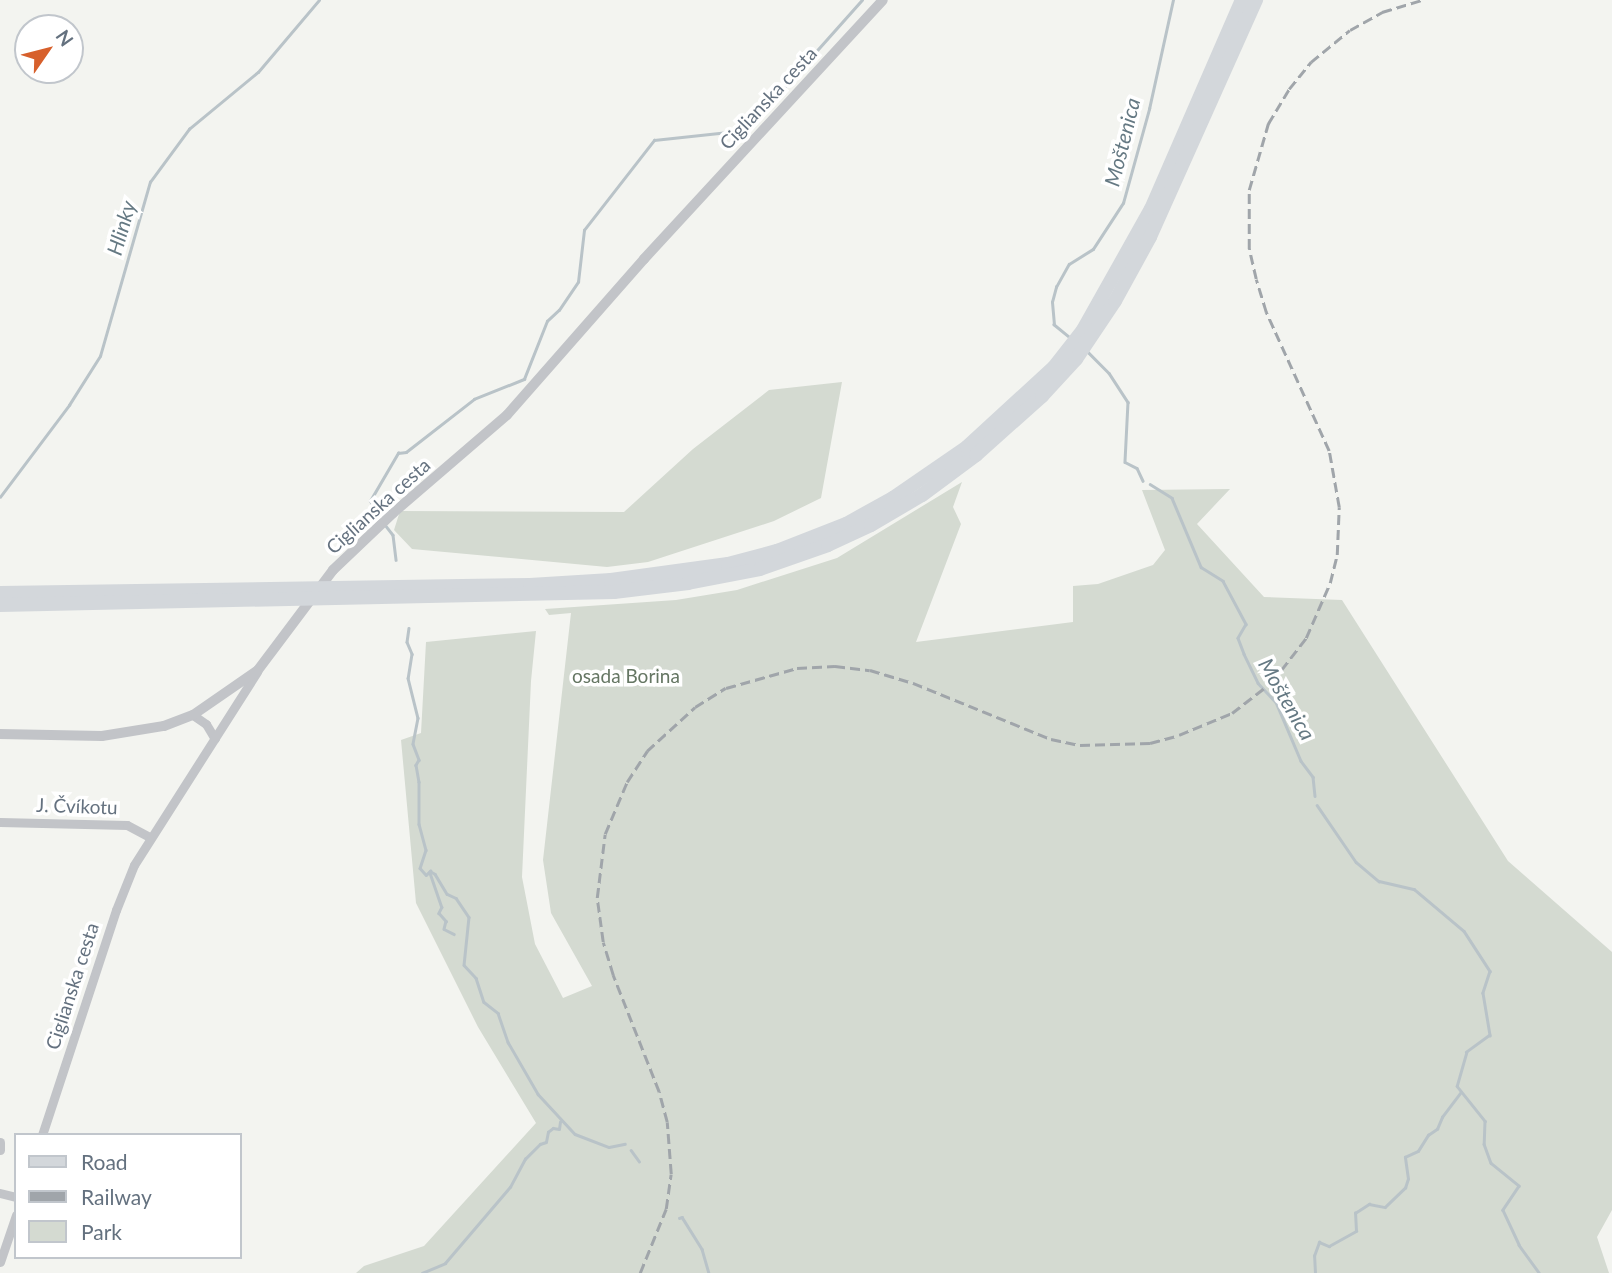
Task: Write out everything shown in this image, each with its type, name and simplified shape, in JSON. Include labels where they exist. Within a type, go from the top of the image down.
[{"type":"main road","points":[[0,593],[614,592],[688,583],[783,562],[871,524],[922,495],[1013,423],[1088,333],[1136,265],[1163,211],[1252,1]]},
{"type":"main road","points":[[0,605],[295,593]]},
{"type":"street","name":"Ciglianska cesta","points":[[43,1133],[116,909],[134,865],[258,670],[338,564],[507,415],[653,249],[883,0]]},
{"type":"street","points":[[0,734],[113,735],[164,726],[193,715],[258,670]]},
{"type":"street","points":[[193,715],[206,724],[215,739]]},
{"type":"street","name":"J. Čvíkotu","points":[[0,822],[128,825],[150,837]]},
{"type":"street","points":[[0,1142],[0,1150]]},
{"type":"street","points":[[0,1262],[14,1221]]},
{"type":"green space","points":[[842,382],[821,498],[774,521],[648,562],[607,567],[412,549],[394,530],[400,511],[624,512],[693,449],[769,390]]},
{"type":"green space","name":"osada Borina","points":[[962,482],[953,507],[961,524],[916,642],[1073,622],[1073,586],[1098,584],[1153,565],[1165,550],[1142,490],[1230,489],[1197,524],[1264,597],[1342,600],[1508,861],[1612,952],[1612,1210],[1597,1237],[1609,1273],[356,1273],[364,1266],[424,1246],[536,1123],[478,1027],[416,903],[401,740],[421,733],[426,642],[536,631],[531,681],[522,877],[535,944],[563,998],[592,986],[551,913],[543,860],[571,613],[549,615],[545,609],[676,600],[737,590],[837,558]]},
{"type":"waterway","name":"Hlinky","points":[[0,497],[69,405],[100,356],[150,182],[189,129],[258,72],[319,0]]},
{"type":"waterway","points":[[379,518],[370,501],[398,453],[406,452],[474,399],[524,379],[547,321],[559,310],[578,282],[584,230],[654,140],[746,130],[862,0]]},
{"type":"waterway","name":"Moštenica","points":[[1070,338],[1054,325],[1052,302],[1056,287],[1069,264],[1093,249],[1123,203],[1149,109],[1173,0]]},
{"type":"waterway","name":"Moštenica","points":[[1087,351],[1109,373],[1128,402],[1125,462],[1137,468],[1143,481]]},
{"type":"waterway","name":"Moštenica","points":[[1150,484],[1172,498],[1201,567],[1223,581],[1246,624],[1238,638],[1244,654],[1258,683],[1276,702],[1301,761],[1313,777],[1315,796]]},
{"type":"waterway","points":[[386,526],[393,535],[396,560]]},
{"type":"waterway","points":[[409,628],[407,642],[412,654],[408,678],[418,718],[413,744],[419,760],[416,765],[419,782],[419,824],[426,850],[420,868],[426,875],[430,871],[435,874],[447,894],[456,898],[469,917],[464,965],[476,978],[484,1002],[498,1013],[508,1042],[538,1094],[575,1134],[609,1147],[625,1144]]},
{"type":"waterway","name":"Moštenica","points":[[1317,805],[1356,862],[1379,881],[1414,889],[1464,931],[1490,971],[1483,993],[1490,1035],[1467,1052],[1457,1086],[1485,1121],[1484,1144],[1491,1163],[1519,1186],[1503,1210],[1519,1245],[1539,1273]]},
{"type":"waterway","points":[[430,873],[442,907],[439,913],[446,921],[444,929],[454,934]]},
{"type":"waterway","points":[[1315,1273],[1314,1256],[1319,1242],[1329,1246],[1356,1231],[1355,1213],[1369,1204],[1385,1207],[1405,1188],[1408,1179],[1405,1157],[1418,1151],[1428,1135],[1437,1129],[1442,1117],[1460,1093]]},
{"type":"waterway","points":[[422,1273],[445,1263],[510,1187],[525,1159],[540,1144],[546,1142],[548,1132],[553,1128],[559,1129],[560,1122]]},
{"type":"waterway","points":[[631,1150],[639,1161]]},
{"type":"waterway","points":[[679,1218],[682,1217],[702,1249],[709,1273]]},
{"type":"railway","points":[[640,1273],[666,1209],[671,1174],[667,1122],[659,1092],[613,975],[603,942],[597,898],[605,834],[627,782],[647,751],[695,707],[726,688],[797,668],[835,666],[870,670],[913,683],[1051,739],[1080,745],[1150,743],[1179,735],[1232,713],[1272,682],[1306,638],[1330,583],[1337,555],[1339,507],[1329,451],[1266,312],[1256,279],[1249,249],[1249,190],[1268,124],[1289,89],[1311,62],[1350,30],[1382,12],[1422,0]]}]
